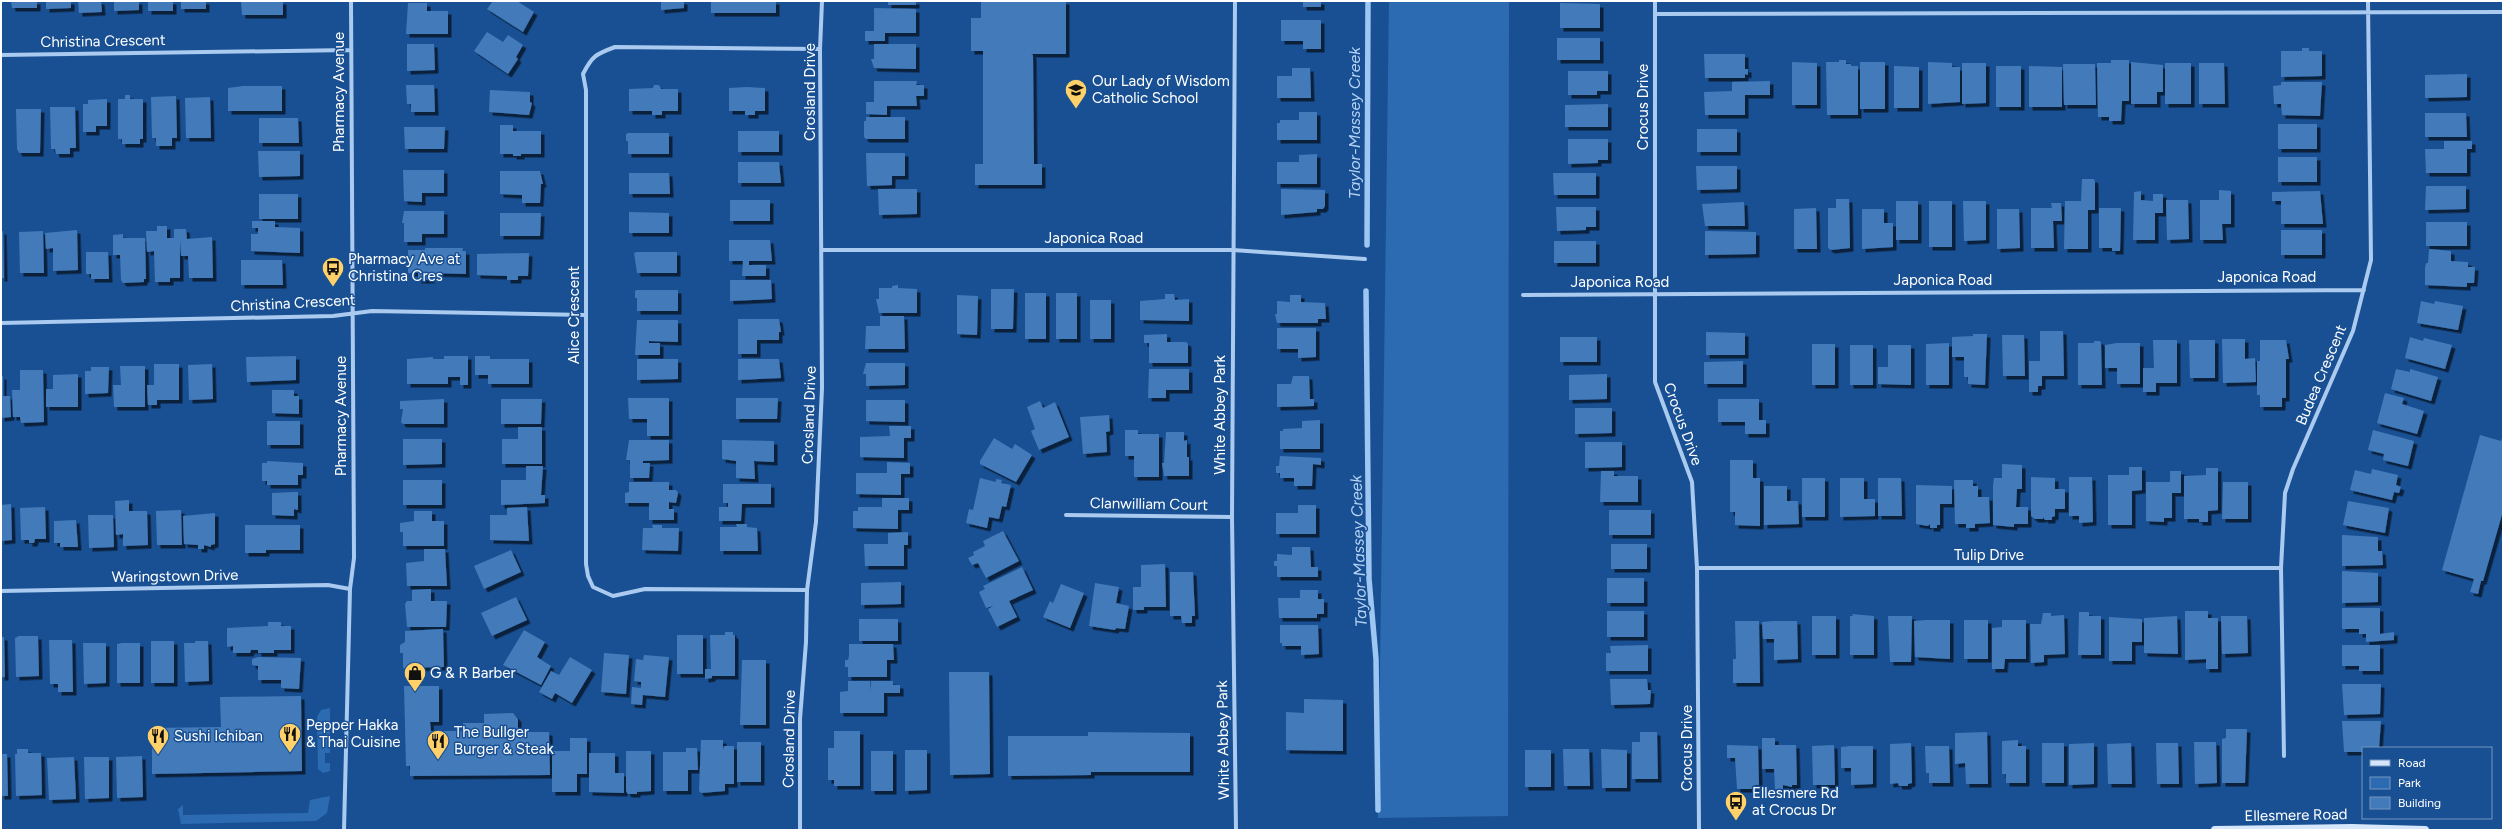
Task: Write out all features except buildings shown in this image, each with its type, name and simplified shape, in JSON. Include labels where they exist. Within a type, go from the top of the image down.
[{"type":"main road","name":"Ellesmere Road","points":[[2215,830],[2352,828],[2425,830]]},
{"type":"street","name":"Pharmacy Avenue","points":[[344,830],[350,589],[354,558],[350,50],[351,1]]},
{"type":"street","name":"Crosland Drive","points":[[800,830],[800,719],[807,590],[816,522],[821,436],[823,250],[820,49],[822,1]]},
{"type":"street","name":"White Abbey Park","points":[[1235,1],[1232,517],[1236,830]]},
{"type":"street","name":"Crocus Drive","points":[[1656,1],[1654,294],[1655,382],[1692,482],[1697,568],[1699,830]]},
{"type":"street","name":"Budea Crescent","points":[[2284,756],[2281,568],[2286,493],[2293,469],[2353,330],[2364,290],[2370,260],[2368,1]]},
{"type":"street","points":[[1656,14],[2368,11],[2503,12]]},
{"type":"street","name":"Alice Crescent","points":[[807,590],[645,589],[613,596],[593,587],[586,564],[586,90],[582,74],[590,59],[598,53],[615,47],[820,49]]},
{"type":"street","name":"Christina Crescent","points":[[1,55],[350,50]]},
{"type":"street","name":"Japonica Road","points":[[823,250],[1233,250],[1365,259]]},
{"type":"street","name":"Japonica Road","points":[[1523,295],[2364,290]]},
{"type":"street","name":"Christina Crescent","points":[[1,323],[352,314],[372,311],[585,315]]},
{"type":"street","name":"Clanwilliam Court","points":[[1066,515],[1232,517]]},
{"type":"street","name":"Tulip Drive","points":[[1697,568],[2281,568]]},
{"type":"street","name":"Waringstown Drive","points":[[1,591],[328,586],[350,589]]},
{"type":"green space","points":[[1389,1],[1509,1],[1508,816],[1378,818]]},
{"type":"green space","points":[[330,708],[330,753],[325,753],[325,763],[330,763],[330,771],[323,773],[318,769],[317,717],[321,710]]},
{"type":"green space","points":[[330,796],[327,813],[316,821],[181,824],[178,809],[183,805],[183,815],[308,813],[310,800]]},
{"type":"waterway","name":"Taylor-Massey Creek","points":[[1367,245],[1368,1]]},
{"type":"waterway","name":"Taylor-Massey Creek","points":[[1366,291],[1369,579],[1376,659],[1378,810]]},
{"type":"place","name":"Our Lady of Wisdom Catholic School","points":[[1076,110]]},
{"type":"place","name":"Pharmacy Ave at Christina Cres","points":[[333,288]]},
{"type":"place","name":"G & R Barber","points":[[415,692]]},
{"type":"place","name":"Pepper Hakka & Thai Cuisine","points":[[290,754]]},
{"type":"place","name":"Sushi Ichiban","points":[[158,756]]},
{"type":"place","name":"The Bullger Burger & Steak","points":[[438,760]]},
{"type":"place","name":"Ellesmere Rd at Crocus Dr","points":[[1736,822]]}]
